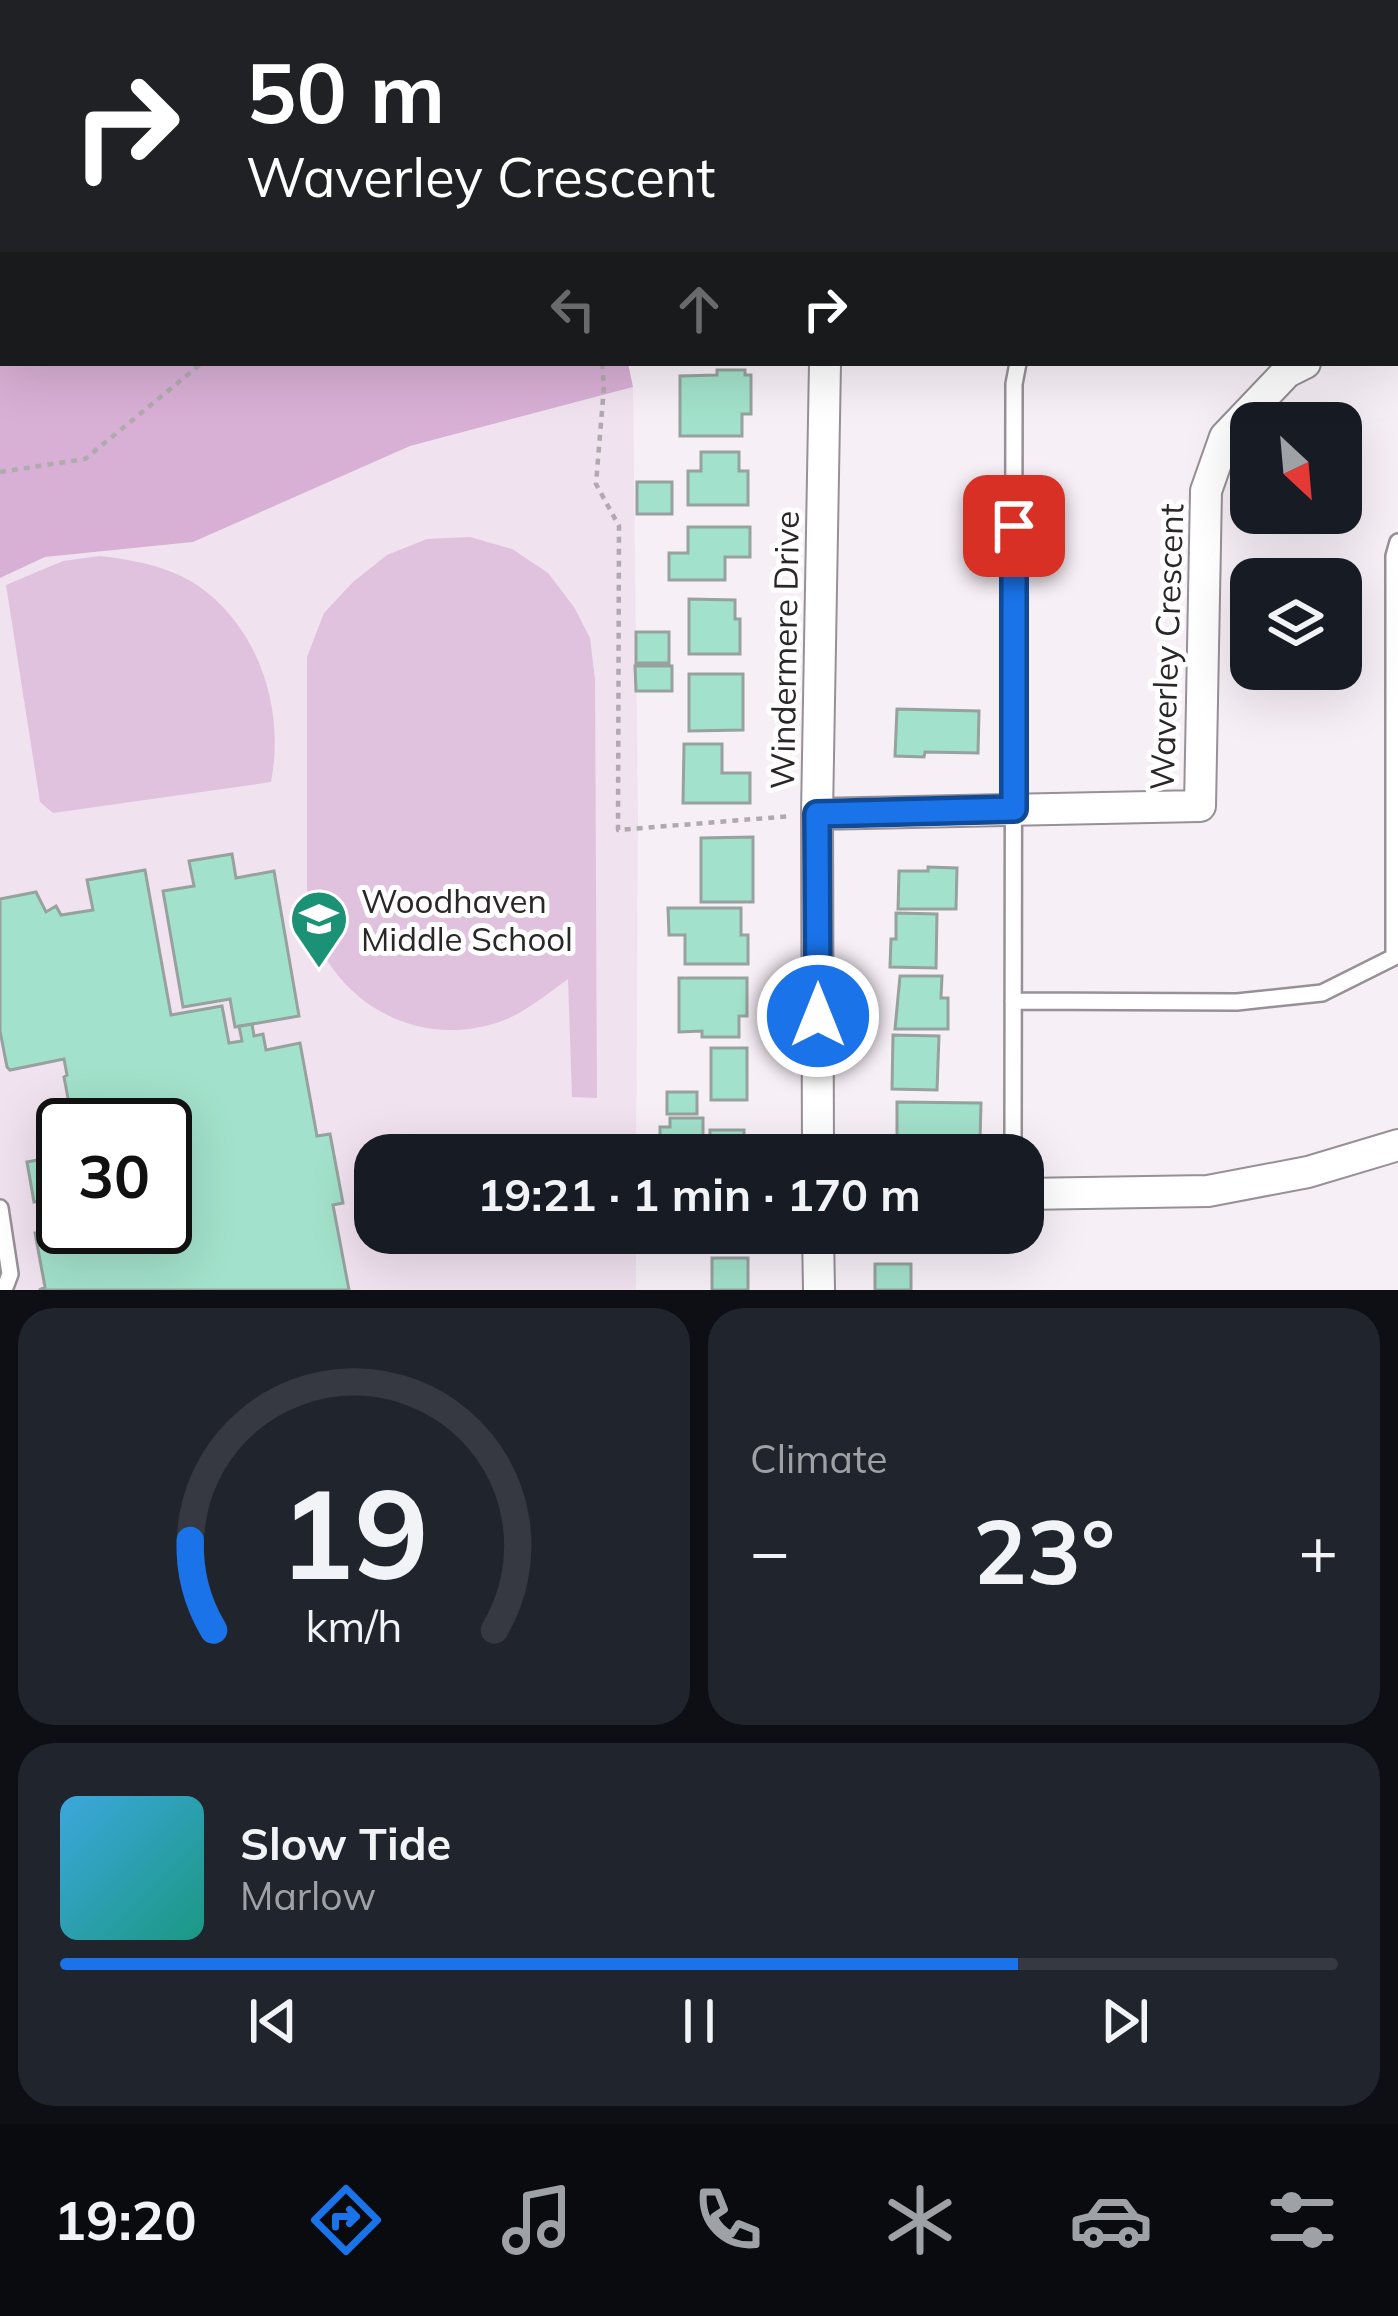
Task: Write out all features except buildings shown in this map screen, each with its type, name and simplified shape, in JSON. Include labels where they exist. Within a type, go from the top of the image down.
[{"type":"street","name":"Windermere Drive","points":[[818,1134],[817,814],[825,366]]},
{"type":"street","name":"Waverley Crescent","points":[[817,814],[1200,806],[1206,491],[1225,437],[1287,372],[1299,366]]},
{"type":"street","points":[[1044,1194],[1208,1191],[1308,1172],[1398,1145]]},
{"type":"street","points":[[818,1254],[819,1290]]},
{"type":"lane","points":[[1013,1134],[1013,384],[1017,366]]},
{"type":"lane","points":[[1013,1001],[1237,1002],[1322,993],[1396,956],[1394,556],[1398,542]]},
{"type":"lane","points":[[0,1208],[10,1274],[4,1290]]},
{"type":"path","points":[[0,472],[85,459],[198,366]]},
{"type":"path","points":[[602,366],[596,484],[619,526],[618,830],[817,814]]},
{"type":"shaded area","points":[[0,366],[629,366],[633,387],[410,446],[193,542],[45,557],[0,578]]},
{"type":"shaded area","name":"Woodhaven Middle School","points":[[633,387],[636,1134],[354,1134],[354,1254],[636,1254],[636,1290],[0,1290],[0,578],[45,557],[193,542],[410,446]]},
{"type":"shaded area","points":[[470,537],[512,549],[548,573],[590,638],[595,679],[597,1098],[572,1097],[568,979],[507,1019],[479,1027],[424,1028],[374,1008],[353,991],[319,946],[307,911],[307,657],[324,613],[387,555],[427,539]]},
{"type":"shaded area","points":[[100,556],[150,565],[186,578],[237,624],[263,673],[270,700],[274,727],[271,782],[53,813],[40,802],[6,585],[63,561]]},
{"type":"place","name":"Woodhaven Middle School","points":[[319,970]]},
{"type":"route","points":[[818,1016],[817,814],[1014,809],[1014,526]]}]
